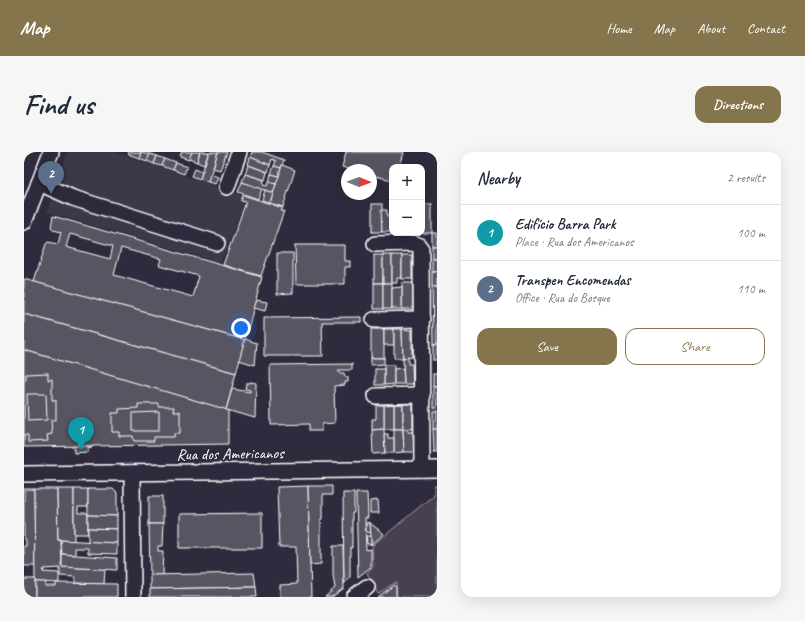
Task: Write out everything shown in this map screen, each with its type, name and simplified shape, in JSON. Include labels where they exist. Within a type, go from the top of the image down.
[{"type":"street","points":[[24,222],[51,152]]},
{"type":"street","points":[[227,187],[239,152]]},
{"type":"street","points":[[39,184],[73,198],[217,243]]},
{"type":"street","points":[[375,244],[414,243],[420,248],[422,395],[430,469]]},
{"type":"street","points":[[374,320],[422,319]]},
{"type":"street","points":[[376,396],[422,395]]},
{"type":"street","name":"Rua dos Americanos","points":[[24,474],[430,469]]},
{"type":"street","points":[[132,473],[133,597]]},
{"type":"street","points":[[354,597],[367,587]]},
{"type":"shaded area","points":[[68,152],[115,152],[242,195],[240,202],[244,203],[221,263],[47,212]]},
{"type":"shaded area","points":[[434,485],[437,485],[437,597],[397,597],[396,582],[378,594],[367,573],[373,567],[372,546],[434,495]]},
{"type":"building","points":[[129,152],[141,152],[139,158],[128,154]]},
{"type":"building","points":[[141,152],[150,154],[147,161],[139,158]]},
{"type":"building","points":[[182,152],[192,152],[189,160],[180,157]]},
{"type":"building","points":[[192,152],[200,152],[197,162],[189,159]]},
{"type":"building","points":[[200,152],[209,152],[204,165],[197,162]]},
{"type":"building","points":[[209,152],[218,152],[208,182],[200,179]]},
{"type":"building","points":[[218,152],[227,152],[220,170],[213,168]]},
{"type":"building","points":[[252,152],[262,152],[284,160],[281,168],[274,166],[276,161],[272,159],[270,165],[250,157]]},
{"type":"building","points":[[346,152],[404,152],[401,164],[389,164],[389,179],[377,176],[377,164],[343,164]]},
{"type":"building","points":[[150,154],[157,156],[154,164],[147,161]]},
{"type":"building","points":[[157,156],[165,159],[162,166],[154,164]]},
{"type":"building","points":[[250,157],[270,165],[268,172],[248,165]]},
{"type":"building","points":[[165,159],[176,163],[173,170],[162,166]]},
{"type":"building","points":[[176,163],[187,167],[184,174],[173,170]]},
{"type":"building","points":[[248,165],[267,172],[265,180],[245,174]]},
{"type":"building","points":[[282,165],[295,170],[283,207],[270,203]]},
{"type":"building","points":[[274,166],[281,168],[279,176],[271,174]]},
{"type":"building","points":[[195,169],[202,172],[200,179],[192,176]]},
{"type":"building","points":[[210,174],[218,177],[215,184],[208,182]]},
{"type":"building","points":[[245,174],[264,180],[263,185],[267,186],[269,182],[276,184],[273,193],[242,182]]},
{"type":"building","points":[[271,174],[279,176],[276,184],[269,182]]},
{"type":"building","points":[[242,182],[262,189],[258,199],[238,192]]},
{"type":"building","points":[[265,190],[273,193],[270,203],[262,200]]},
{"type":"building","points":[[243,195],[283,208],[281,211],[284,211],[261,276],[223,265],[246,202],[241,201]]},
{"type":"building","points":[[372,204],[382,204],[382,232],[372,232]]},
{"type":"building","points":[[425,204],[432,204],[432,233],[425,233]]},
{"type":"building","points":[[381,210],[387,210],[387,217],[389,217],[389,232],[382,232]]},
{"type":"building","points":[[53,216],[262,277],[245,340],[34,282],[46,244],[48,242],[58,244],[61,232],[54,230],[51,227]],"holes":[[[70,234],[113,246],[110,259],[66,247]],[[121,248],[161,259],[159,265],[199,276],[193,297],[114,275]]]},
{"type":"building","points":[[432,233],[437,233],[437,246],[432,246]]},
{"type":"building","points":[[295,245],[345,245],[345,261],[350,261],[350,267],[345,267],[345,284],[296,284]]},
{"type":"building","points":[[432,246],[437,246],[437,258],[432,258]]},
{"type":"building","points":[[277,253],[293,253],[293,293],[277,294]]},
{"type":"building","points":[[374,255],[383,255],[383,283],[374,283]]},
{"type":"building","points":[[383,255],[392,255],[392,283],[383,283]]},
{"type":"building","points":[[392,255],[402,255],[402,278],[397,278],[397,283],[392,283]]},
{"type":"building","points":[[402,255],[412,255],[412,279],[402,279]]},
{"type":"building","points":[[432,258],[437,258],[437,271],[432,271]]},
{"type":"building","points":[[432,271],[437,271],[437,287],[432,287]]},
{"type":"building","points":[[24,279],[245,340],[236,373],[24,314]]},
{"type":"building","points":[[374,283],[383,283],[383,309],[374,309]]},
{"type":"building","points":[[383,283],[392,283],[392,309],[383,309]]},
{"type":"building","points":[[402,283],[413,283],[413,309],[402,309]]},
{"type":"building","points":[[402,287],[402,309],[392,309],[392,288]]},
{"type":"building","points":[[432,287],[437,287],[437,345],[433,345]]},
{"type":"building","points":[[256,300],[267,302],[265,311],[253,308]]},
{"type":"building","points":[[24,314],[236,373],[226,410],[24,350]]},
{"type":"building","points":[[361,317],[361,322],[322,322],[323,356],[264,356],[264,318]]},
{"type":"building","points":[[371,329],[384,329],[384,358],[371,358]]},
{"type":"building","points":[[384,329],[394,329],[394,345],[384,345]]},
{"type":"building","points":[[394,329],[402,329],[403,358],[394,358]]},
{"type":"building","points":[[402,329],[412,330],[412,357],[403,358]]},
{"type":"building","points":[[245,339],[257,343],[255,365],[239,360]]},
{"type":"building","points":[[433,345],[437,345],[437,360],[433,360]]},
{"type":"building","points":[[24,350],[228,410],[228,444],[24,447]]},
{"type":"building","points":[[408,357],[408,364],[412,364],[413,384],[404,384],[403,358]]},
{"type":"building","points":[[371,358],[384,358],[384,364],[371,365]]},
{"type":"building","points":[[352,364],[352,370],[339,370],[339,373],[344,373],[345,377],[348,377],[348,382],[345,382],[345,385],[334,386],[335,423],[322,424],[322,431],[309,431],[309,424],[271,425],[270,365]]},
{"type":"building","points":[[384,365],[394,365],[394,384],[384,385]]},
{"type":"building","points":[[403,368],[404,384],[394,384],[394,369]]},
{"type":"building","points":[[375,369],[384,369],[384,385],[375,385]]},
{"type":"building","points":[[48,373],[48,380],[52,379],[52,400],[56,400],[56,420],[51,420],[52,434],[47,435],[48,441],[28,442],[28,435],[24,435],[24,380],[26,380],[26,374]]},
{"type":"building","points":[[433,374],[437,374],[437,386],[433,386]]},
{"type":"building","points":[[246,383],[256,383],[255,418],[226,410],[232,389],[250,392],[250,390],[245,389]]},
{"type":"building","points":[[433,386],[437,386],[437,408],[433,408]]},
{"type":"building","points":[[27,394],[46,394],[47,420],[28,421]]},
{"type":"building","points":[[138,404],[159,404],[159,407],[174,407],[173,411],[180,411],[180,433],[174,433],[174,437],[154,437],[154,441],[134,441],[133,436],[119,436],[119,432],[112,432],[112,413],[119,413],[119,409],[138,408]]},
{"type":"building","points":[[394,404],[403,404],[403,429],[394,429]]},
{"type":"building","points":[[394,404],[394,429],[384,429],[384,405]]},
{"type":"building","points":[[403,404],[413,404],[413,429],[403,429]]},
{"type":"building","points":[[376,405],[384,405],[384,429],[372,430],[372,419],[376,419]]},
{"type":"building","points":[[433,411],[437,411],[437,429],[433,429]]},
{"type":"building","points":[[159,412],[159,431],[133,431],[133,413]]},
{"type":"building","points":[[384,429],[385,453],[373,454],[372,430]]},
{"type":"building","points":[[394,429],[403,429],[404,452],[394,453]]},
{"type":"building","points":[[403,429],[408,429],[408,432],[413,432],[414,452],[404,452]]},
{"type":"building","points":[[433,429],[437,429],[437,452],[434,452]]},
{"type":"building","points":[[384,434],[388,434],[388,438],[394,438],[394,453],[385,453]]},
{"type":"building","points":[[74,446],[92,446],[92,448],[88,447],[88,452],[74,453]]},
{"type":"building","points":[[308,486],[311,597],[280,597],[280,585],[297,584],[296,547],[279,547],[277,487]]},
{"type":"building","points":[[308,486],[332,486],[332,495],[323,495],[323,519],[321,520],[321,564],[310,565]]},
{"type":"building","points":[[24,489],[34,489],[35,566],[24,566],[24,546],[26,546],[26,540],[24,540]]},
{"type":"building","points":[[34,489],[57,489],[58,540],[61,540],[62,567],[105,569],[104,584],[75,583],[75,577],[60,576],[60,568],[44,569],[43,572],[59,573],[59,583],[35,582]]},
{"type":"building","points":[[57,489],[74,489],[74,541],[58,540]]},
{"type":"building","points":[[74,489],[88,489],[88,507],[78,507],[78,513],[88,513],[88,534],[74,534]]},
{"type":"building","points":[[88,489],[113,489],[117,493],[117,516],[88,515]]},
{"type":"building","points":[[343,493],[354,493],[354,513],[352,513],[352,548],[350,547],[350,577],[344,584]]},
{"type":"building","points":[[356,493],[367,493],[368,518],[365,518],[366,550],[371,549],[371,567],[358,577]]},
{"type":"building","points":[[149,496],[163,496],[163,524],[149,524]]},
{"type":"building","points":[[378,500],[379,513],[370,513],[370,501]]},
{"type":"building","points":[[262,513],[262,548],[179,548],[179,514]]},
{"type":"building","points":[[88,515],[117,516],[117,529],[88,528]]},
{"type":"building","points":[[370,522],[371,533],[366,532],[366,523]]},
{"type":"building","points":[[370,523],[384,534],[371,545],[371,536]]},
{"type":"building","points":[[149,524],[163,524],[162,546],[158,546],[158,551],[163,551],[162,575],[150,575]]},
{"type":"building","points":[[88,528],[117,529],[117,543],[88,542]]},
{"type":"building","points":[[366,536],[371,536],[371,544],[367,544]]},
{"type":"building","points":[[61,540],[117,543],[117,554],[88,553],[88,548],[75,548],[75,555],[62,554]]},
{"type":"building","points":[[333,546],[343,546],[344,588],[332,597],[325,597],[335,588],[333,575]]},
{"type":"building","points":[[62,554],[117,558],[117,570],[62,567]]},
{"type":"building","points":[[254,573],[256,587],[150,589],[150,575]]},
{"type":"building","points":[[24,579],[35,579],[35,597],[24,597]]},
{"type":"building","points":[[35,582],[46,582],[45,586],[56,586],[56,583],[117,584],[117,597],[35,597]]},
{"type":"building","points":[[394,585],[396,587],[396,597],[378,597]]},
{"type":"building","points":[[256,587],[257,597],[150,597],[150,589]]},
{"type":"place","name":"Transpen Encomendas","points":[[51,194]]},
{"type":"place","name":"Edifício Barra Park","points":[[81,450]]}]
